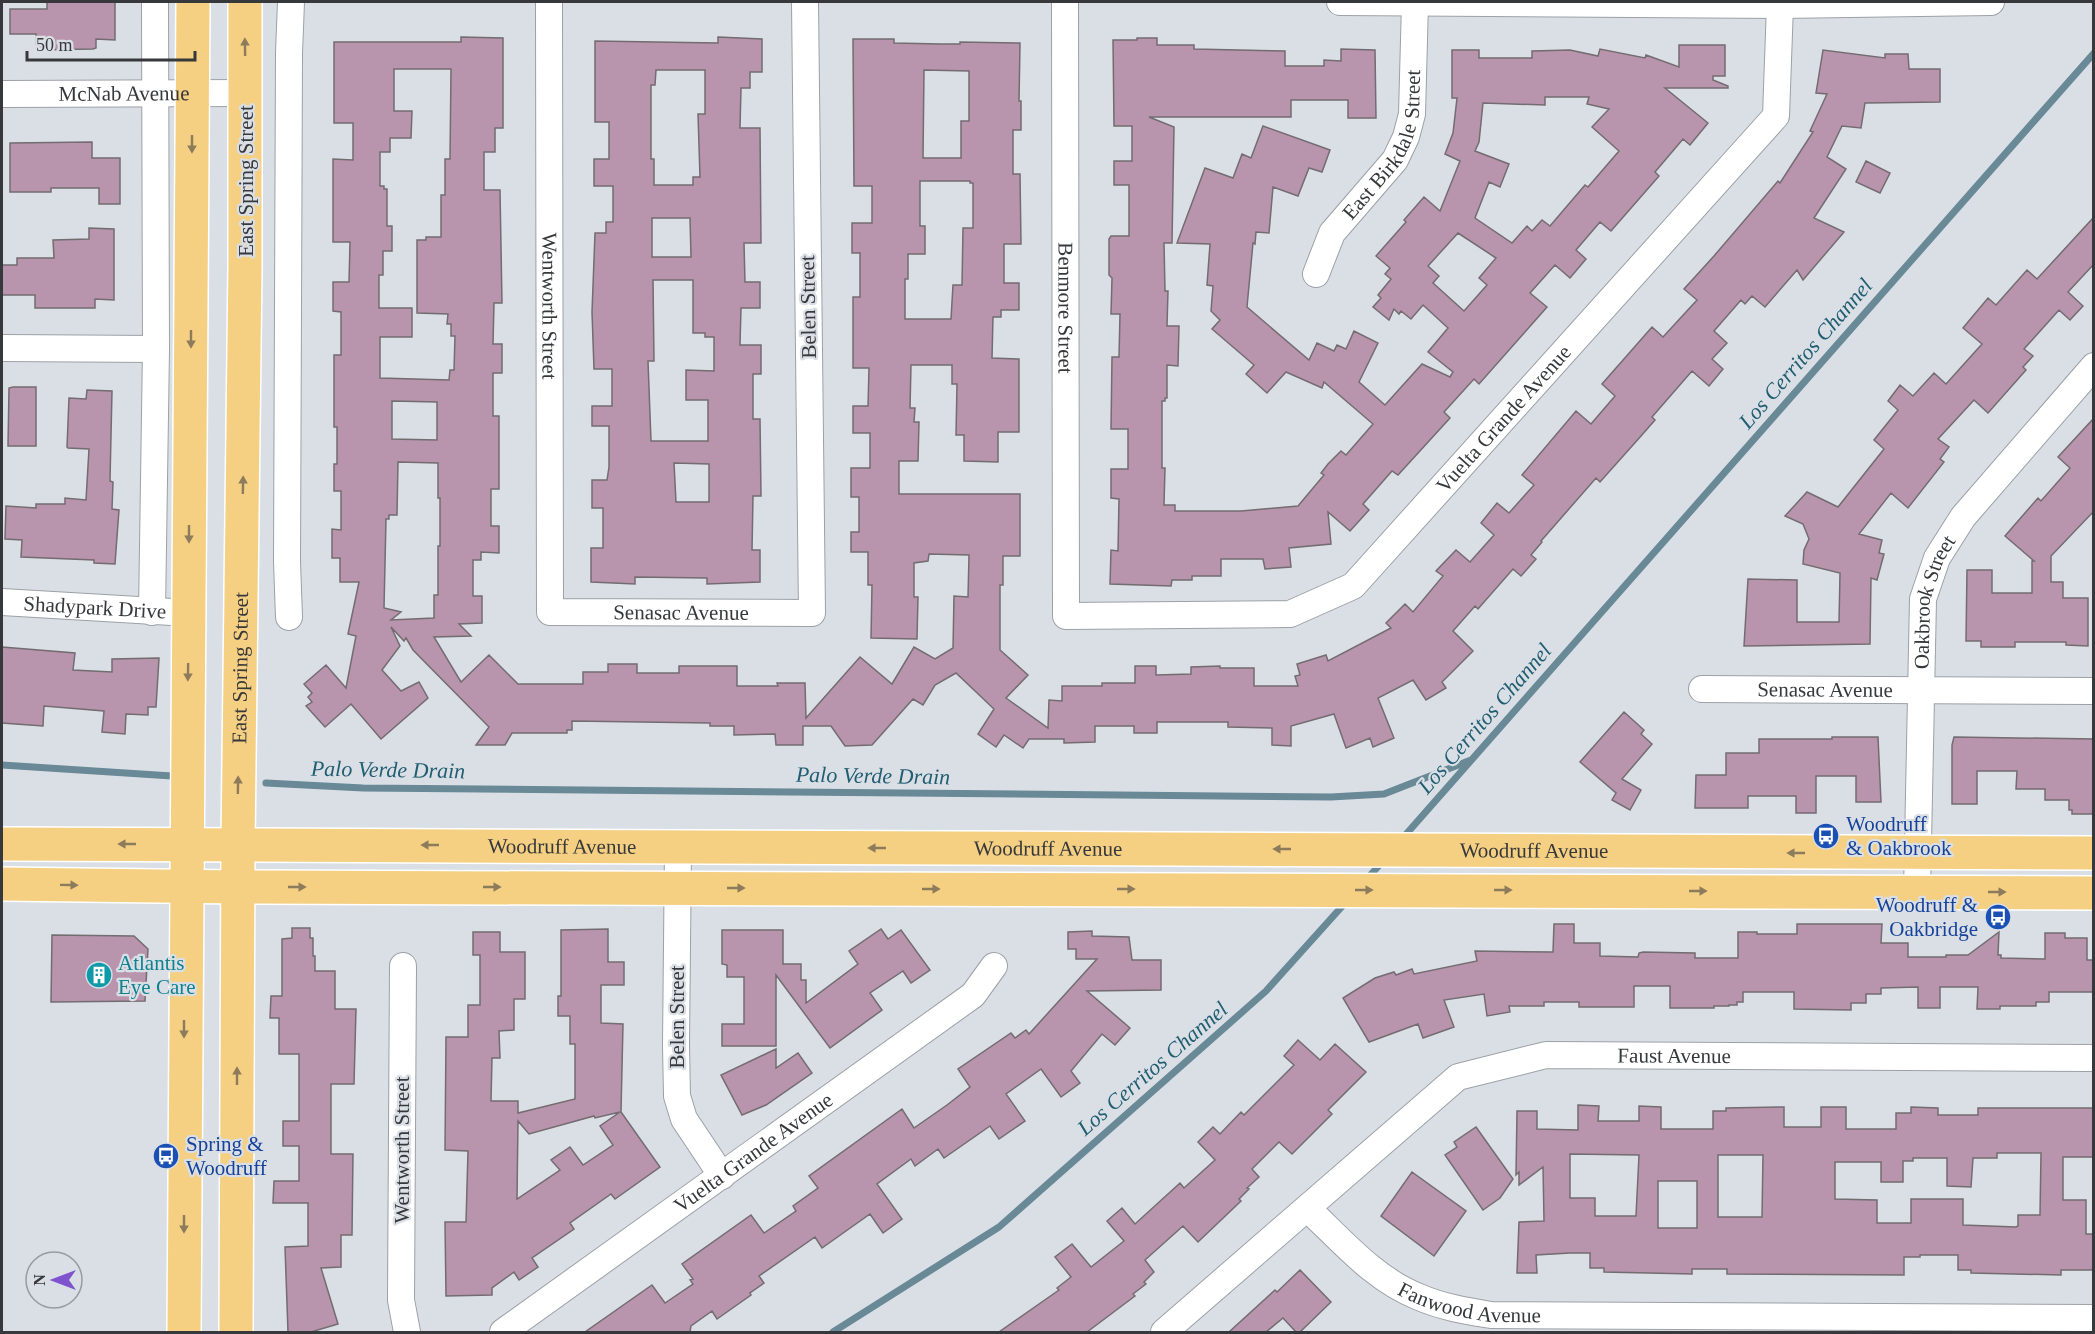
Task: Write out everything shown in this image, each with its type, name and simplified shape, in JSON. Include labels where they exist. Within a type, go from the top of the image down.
[{"type":"main road","points":[[184,1332],[193,2]]},
{"type":"main road","name":"East Spring Street","points":[[236,1332],[245,2]]},
{"type":"main road","name":"Woodruff Avenue","points":[[2,844],[2094,853]]},
{"type":"main road","name":"Woodruff Avenue","points":[[2,884],[186,887],[2094,893]]},
{"type":"main road","points":[[183,1277],[236,1278]]},
{"type":"street","points":[[152,612],[156,349],[155,2]]},
{"type":"street","name":"East Spring Street","points":[[289,617],[287,562],[288,76],[291,2]]},
{"type":"street","name":"Wentworth Street","points":[[549,2],[550,612]]},
{"type":"street","name":"Belen Street","points":[[805,2],[812,614]]},
{"type":"street","name":"Benmore Street","points":[[1065,2],[1066,616]]},
{"type":"street","points":[[1340,2],[1780,5],[1991,2]]},
{"type":"street","name":"East Birkdale Street","points":[[1316,274],[1332,233],[1395,160],[1406,137],[1413,114],[1415,3]]},
{"type":"street","name":"Vuelta Grande Avenue","points":[[1066,616],[1290,614],[1353,586],[1776,116],[1780,5]]},
{"type":"street","name":"McNab Avenue","points":[[2,94],[246,93]]},
{"type":"street","points":[[2,348],[156,349]]},
{"type":"street","name":"Oakbrook Street","points":[[1917,892],[1923,599],[1937,558],[1963,517],[2094,366]]},
{"type":"street","name":"Shadypark Drive","points":[[2,602],[189,613]]},
{"type":"street","name":"Senasac Avenue","points":[[550,612],[812,614]]},
{"type":"street","name":"Senasac Avenue","points":[[1702,689],[2094,691]]},
{"type":"street","name":"Belen Street","points":[[678,846],[677,1096],[684,1119],[722,1176]]},
{"type":"street","name":"Wentworth Street","points":[[404,966],[401,1300],[407,1332]]},
{"type":"street","name":"Vuelta Grande Avenue","points":[[503,1332],[973,995],[994,966]]},
{"type":"street","name":"Faust Avenue","points":[[1308,1209],[1458,1077],[1546,1055],[2094,1058]]},
{"type":"street","points":[[1164,1332],[1308,1209]]},
{"type":"street","name":"Fanwood Avenue","points":[[1308,1209],[1375,1271],[1418,1297],[1457,1310],[1491,1315],[2094,1318]]},
{"type":"building","points":[[47,2],[115,2],[115,40],[96,39],[96,48],[93,49],[36,50],[36,34],[10,34],[10,9],[47,9]]},
{"type":"building","points":[[461,37],[503,38],[503,128],[495,128],[495,152],[484,152],[484,190],[500,190],[502,303],[494,303],[493,344],[502,344],[502,373],[493,373],[493,416],[499,416],[499,489],[491,489],[491,526],[499,526],[499,553],[481,552],[481,560],[473,560],[473,596],[482,596],[482,623],[459,624],[471,636],[434,637],[461,682],[489,655],[518,684],[583,684],[583,672],[608,672],[608,664],[637,664],[637,673],[679,673],[679,666],[737,666],[737,686],[778,686],[777,683],[805,683],[806,718],[860,657],[892,684],[914,647],[935,659],[953,648],[954,596],[968,597],[969,555],[929,554],[928,561],[914,563],[914,597],[918,597],[917,639],[871,638],[872,585],[868,585],[868,552],[851,552],[851,532],[859,532],[859,497],[851,497],[851,468],[870,468],[870,433],[853,433],[853,406],[868,406],[869,368],[853,368],[853,297],[860,297],[860,253],[852,253],[852,223],[872,223],[872,186],[854,186],[853,39],[894,39],[894,43],[1020,43],[1021,130],[1013,130],[1013,174],[1020,174],[1021,244],[1004,244],[1004,283],[1019,283],[1019,310],[1001,310],[1001,317],[993,317],[992,358],[1019,359],[1019,432],[998,432],[998,462],[964,461],[964,435],[956,435],[957,384],[952,384],[952,365],[911,365],[910,408],[915,408],[914,422],[919,422],[918,461],[899,461],[899,494],[1020,494],[1020,556],[1003,556],[1003,585],[1000,585],[1000,650],[1028,675],[1006,698],[1048,728],[1049,700],[1062,701],[1062,686],[1135,683],[1135,666],[1156,666],[1156,675],[1191,674],[1191,667],[1220,666],[1220,668],[1254,668],[1254,686],[1298,686],[1295,676],[1300,675],[1297,664],[1326,655],[1328,661],[1391,628],[1386,623],[1405,604],[1413,612],[1443,576],[1436,571],[1456,550],[1470,562],[1494,535],[1481,523],[1497,503],[1509,513],[1534,485],[1522,475],[1576,411],[1591,424],[1615,396],[1602,384],[1652,327],[1663,337],[1697,300],[1684,289],[1778,181],[1780,183],[1813,132],[1810,131],[1827,94],[1816,93],[1823,50],[1885,58],[1885,54],[1908,54],[1909,69],[1940,69],[1940,102],[1865,103],[1861,128],[1842,126],[1827,157],[1846,169],[1814,218],[1844,232],[1803,280],[1797,270],[1765,307],[1752,296],[1745,304],[1741,300],[1714,331],[1727,343],[1712,359],[1723,369],[1709,386],[1692,371],[1652,417],[1655,420],[1641,436],[1600,482],[1596,478],[1541,541],[1531,555],[1536,559],[1521,576],[1513,569],[1478,609],[1475,606],[1453,631],[1473,651],[1442,682],[1446,688],[1426,700],[1413,680],[1378,698],[1394,738],[1373,747],[1370,738],[1346,748],[1334,714],[1291,726],[1291,746],[1272,745],[1272,728],[1228,727],[1228,722],[1157,722],[1157,733],[1134,733],[1134,726],[1095,726],[1095,742],[1064,743],[1064,739],[1029,739],[1023,748],[1004,735],[996,747],[978,734],[994,709],[956,673],[935,685],[923,705],[913,699],[872,745],[845,746],[831,726],[803,726],[803,745],[776,745],[775,734],[734,735],[734,726],[710,726],[710,723],[572,721],[572,730],[567,730],[567,733],[512,733],[505,745],[476,745],[489,727],[413,650],[406,638],[404,641],[391,627],[400,646],[382,670],[401,691],[419,682],[428,698],[381,739],[351,704],[325,727],[306,706],[312,702],[308,697],[312,693],[304,684],[326,665],[346,688],[356,636],[348,634],[359,582],[340,582],[340,558],[332,558],[332,529],[341,530],[341,491],[334,491],[337,427],[334,427],[334,355],[341,355],[341,312],[333,311],[333,282],[349,282],[350,242],[333,242],[333,159],[353,160],[353,123],[334,123],[334,42],[461,42]],"holes":[[[394,69],[451,69],[450,159],[445,159],[445,195],[441,195],[441,237],[426,237],[426,240],[417,240],[417,313],[448,314],[447,324],[451,324],[451,336],[455,336],[454,370],[450,370],[449,380],[380,378],[380,337],[412,337],[412,308],[379,308],[379,275],[383,275],[383,251],[392,251],[392,226],[387,226],[387,189],[380,186],[380,152],[390,152],[390,138],[411,138],[412,111],[394,111]],[[924,70],[969,71],[969,121],[961,121],[961,158],[923,158]],[[920,181],[970,181],[973,183],[973,228],[963,228],[962,285],[953,285],[951,319],[905,319],[905,279],[908,279],[908,254],[925,254],[925,226],[920,226]],[[392,401],[437,402],[437,440],[392,439]],[[398,462],[438,463],[440,546],[438,546],[438,595],[434,595],[434,618],[391,620],[401,612],[384,608],[386,519],[389,519],[389,515],[397,515]]]},
{"type":"building","points":[[718,37],[762,39],[762,72],[750,72],[750,88],[741,88],[740,128],[760,128],[761,243],[744,243],[745,282],[760,282],[760,308],[741,308],[740,345],[761,345],[761,374],[753,374],[753,419],[760,419],[761,496],[753,496],[752,550],[760,550],[760,582],[707,584],[707,578],[635,577],[635,584],[591,582],[591,548],[603,548],[603,508],[592,508],[592,480],[607,480],[609,467],[609,426],[592,426],[592,406],[612,406],[612,369],[594,369],[592,312],[595,233],[606,233],[606,222],[613,222],[613,186],[594,186],[594,159],[609,159],[609,122],[595,122],[595,41],[718,43]],"holes":[[[656,70],[705,70],[705,114],[698,114],[700,177],[693,177],[693,185],[654,185],[654,159],[651,159],[651,85],[655,85]],[[652,218],[690,218],[691,257],[652,257]],[[653,280],[693,280],[693,333],[705,333],[705,337],[714,337],[714,371],[686,370],[686,400],[708,400],[708,441],[651,441],[648,361],[654,361]],[[674,463],[709,464],[709,502],[676,502]]]},
{"type":"building","points":[[1137,38],[1157,38],[1157,45],[1194,45],[1194,49],[1285,51],[1285,66],[1324,66],[1324,60],[1341,61],[1341,49],[1375,50],[1376,118],[1348,118],[1348,100],[1291,100],[1291,117],[1149,117],[1174,127],[1172,243],[1164,243],[1165,291],[1168,291],[1167,326],[1179,326],[1178,366],[1167,365],[1167,398],[1162,401],[1162,468],[1165,468],[1164,505],[1175,505],[1175,511],[1241,511],[1298,506],[1324,475],[1321,473],[1328,464],[1341,451],[1346,455],[1373,424],[1324,382],[1322,388],[1286,372],[1267,393],[1246,374],[1254,365],[1212,329],[1220,320],[1211,311],[1213,286],[1207,285],[1210,244],[1177,243],[1205,168],[1233,178],[1242,154],[1251,158],[1263,126],[1330,150],[1322,172],[1309,168],[1298,196],[1273,187],[1269,233],[1256,232],[1255,244],[1253,243],[1247,307],[1309,360],[1317,343],[1334,351],[1337,345],[1346,349],[1354,331],[1378,343],[1359,382],[1385,405],[1422,364],[1450,377],[1453,372],[1428,352],[1448,328],[1423,305],[1411,319],[1401,311],[1399,314],[1394,309],[1389,320],[1373,307],[1381,298],[1378,295],[1391,279],[1385,274],[1390,268],[1376,256],[1406,222],[1404,220],[1424,197],[1440,211],[1460,161],[1445,154],[1453,133],[1457,98],[1452,98],[1452,50],[1479,50],[1479,58],[1532,58],[1532,51],[1570,50],[1598,56],[1600,49],[1645,58],[1646,55],[1679,67],[1679,45],[1725,45],[1725,76],[1713,76],[1713,80],[1728,88],[1665,88],[1708,123],[1690,145],[1683,139],[1655,172],[1659,176],[1611,231],[1600,222],[1576,250],[1586,259],[1570,278],[1555,265],[1530,293],[1547,307],[1479,384],[1474,379],[1444,412],[1450,418],[1398,475],[1392,471],[1363,504],[1369,510],[1350,531],[1328,512],[1331,544],[1289,548],[1291,567],[1265,569],[1263,559],[1221,559],[1221,576],[1192,576],[1192,580],[1172,580],[1171,586],[1110,584],[1111,550],[1118,551],[1119,499],[1111,498],[1111,469],[1128,469],[1128,429],[1111,429],[1112,357],[1119,357],[1120,314],[1111,314],[1112,278],[1109,275],[1109,239],[1111,236],[1129,236],[1129,185],[1114,185],[1114,161],[1132,161],[1132,126],[1114,126],[1113,40],[1137,40]],"holes":[[[1545,97],[1589,97],[1587,104],[1609,109],[1592,127],[1619,151],[1588,187],[1585,185],[1550,226],[1542,220],[1532,231],[1527,226],[1512,243],[1475,218],[1489,182],[1500,187],[1509,164],[1475,151],[1479,142],[1483,103],[1545,105]],[[1458,233],[1496,258],[1479,278],[1487,285],[1464,311],[1433,283],[1439,276],[1428,266]]]},
{"type":"building","points":[[92,142],[92,158],[120,158],[120,204],[99,204],[99,188],[51,188],[51,192],[10,192],[10,143]]},
{"type":"building","points":[[1866,161],[1890,173],[1880,193],[1856,182]]},
{"type":"building","points":[[2094,217],[2094,264],[2068,292],[2083,306],[2070,320],[2059,310],[2024,349],[2033,356],[2023,367],[2026,370],[1988,413],[1974,400],[1938,439],[1949,447],[1940,459],[1944,462],[1908,508],[1891,493],[1859,534],[1882,540],[1879,553],[1884,554],[1877,580],[1871,578],[1870,644],[1744,646],[1748,579],[1797,580],[1797,622],[1839,622],[1840,573],[1803,564],[1804,550],[1809,539],[1803,524],[1785,516],[1807,492],[1838,507],[1884,449],[1874,440],[1898,410],[1888,401],[1900,385],[1913,396],[1934,373],[1946,384],[1982,344],[1963,328],[1988,298],[1996,305],[2027,270],[2037,279]]},
{"type":"building","points":[[89,228],[114,229],[114,300],[95,299],[95,308],[35,308],[35,295],[2,295],[2,265],[17,265],[17,258],[54,258],[53,240],[89,239]]},
{"type":"building","points":[[36,387],[36,446],[8,446],[9,388]]},
{"type":"building","points":[[87,390],[112,391],[110,481],[113,482],[112,509],[119,510],[115,564],[94,563],[94,560],[21,557],[22,540],[5,539],[6,506],[36,508],[36,504],[65,504],[65,498],[86,500],[89,449],[67,447],[69,398],[86,399]]},
{"type":"building","points":[[2094,418],[2094,511],[2051,556],[2051,582],[2063,582],[2063,598],[2088,598],[2088,646],[2066,645],[2066,642],[2015,642],[2015,647],[1981,647],[1981,641],[1966,641],[1967,570],[1992,570],[1992,593],[2032,593],[2032,561],[2034,561],[2005,536],[2038,498],[2041,501],[2070,468],[2058,457]]},
{"type":"building","points":[[2,647],[75,653],[73,670],[112,672],[112,659],[159,658],[156,707],[148,707],[148,715],[126,714],[125,734],[102,732],[104,711],[44,706],[43,726],[2,723]]},
{"type":"building","points":[[1624,712],[1644,730],[1641,734],[1652,744],[1622,779],[1641,790],[1630,810],[1612,800],[1616,793],[1580,762]]},
{"type":"building","points":[[1832,737],[1878,737],[1881,802],[1856,802],[1856,776],[1816,776],[1816,813],[1796,813],[1796,796],[1748,796],[1748,808],[1695,808],[1696,775],[1726,775],[1726,753],[1759,753],[1759,739],[1832,739]]},
{"type":"building","points":[[1954,737],[2094,739],[2093,814],[2072,814],[2072,810],[2069,810],[2069,800],[2045,800],[2045,789],[2016,789],[2017,771],[1977,771],[1977,804],[1952,804]]},
{"type":"building","points":[[1554,924],[1574,924],[1574,943],[1600,943],[1600,956],[1638,957],[1639,953],[1643,952],[1695,953],[1695,958],[1738,958],[1738,932],[1797,934],[1797,924],[1882,924],[1881,943],[1908,943],[1908,957],[1968,955],[1999,932],[1998,955],[2001,955],[2001,958],[2045,959],[2045,933],[2065,933],[2065,938],[2087,938],[2087,960],[2094,960],[2094,992],[2049,992],[2049,1002],[2036,1002],[2036,1006],[2000,1006],[2000,1009],[1977,1009],[1978,987],[1940,987],[1940,1008],[1918,1008],[1918,987],[1881,988],[1881,994],[1866,994],[1866,1003],[1851,1003],[1851,1010],[1794,1009],[1794,992],[1743,992],[1743,1002],[1737,1002],[1737,1005],[1714,1006],[1714,1008],[1670,1008],[1670,986],[1634,986],[1634,1007],[1579,1007],[1579,1002],[1544,1002],[1544,1006],[1509,1006],[1510,1012],[1487,1016],[1484,994],[1444,1000],[1454,1027],[1423,1038],[1418,1024],[1369,1042],[1343,998],[1375,978],[1394,972],[1396,975],[1412,969],[1414,974],[1477,961],[1475,951],[1553,952]]},
{"type":"building","points":[[292,928],[310,928],[310,938],[313,938],[315,971],[335,971],[335,1009],[356,1009],[354,1084],[331,1084],[331,1154],[353,1154],[352,1235],[341,1235],[341,1267],[321,1268],[338,1324],[311,1332],[288,1332],[285,1247],[308,1246],[308,1203],[273,1203],[274,1181],[299,1181],[299,1146],[283,1146],[283,1121],[299,1121],[299,1054],[279,1054],[279,1018],[270,1018],[271,996],[282,996],[282,939],[292,938]]},
{"type":"building","points":[[608,929],[608,962],[624,962],[624,985],[601,985],[601,1023],[623,1024],[621,1112],[660,1167],[615,1199],[611,1194],[570,1223],[574,1229],[532,1258],[538,1267],[519,1280],[514,1272],[492,1288],[492,1295],[446,1296],[445,1222],[466,1222],[468,1151],[445,1150],[446,1037],[468,1037],[468,1005],[480,1005],[480,955],[473,955],[473,932],[500,932],[500,952],[525,952],[525,999],[514,999],[514,1030],[499,1031],[500,1058],[492,1058],[491,1101],[518,1101],[518,1113],[575,1099],[575,1044],[570,1044],[570,1016],[558,1016],[558,996],[561,996],[561,930]],"holes":[[[620,1112],[600,1126],[613,1145],[583,1165],[570,1147],[551,1160],[560,1170],[517,1199],[518,1121],[529,1134],[594,1116],[595,1118]]]},
{"type":"building","points":[[881,929],[888,939],[901,930],[930,970],[911,983],[903,971],[870,993],[882,1010],[830,1048],[776,975],[776,1046],[722,1046],[722,1024],[744,1024],[744,977],[727,977],[727,965],[722,964],[722,930],[783,930],[783,964],[801,964],[801,980],[806,980],[806,1003],[858,964],[849,951]]},
{"type":"building","points":[[1092,931],[1092,936],[1129,937],[1132,960],[1161,960],[1161,990],[1087,991],[1130,1028],[1115,1045],[1102,1034],[1071,1071],[1080,1083],[1061,1097],[1041,1069],[1006,1094],[1025,1121],[999,1139],[990,1126],[944,1158],[938,1149],[915,1166],[911,1159],[877,1184],[902,1219],[883,1233],[870,1214],[822,1248],[815,1237],[759,1276],[764,1283],[717,1319],[712,1311],[691,1326],[690,1332],[585,1332],[652,1285],[665,1303],[693,1284],[690,1280],[693,1279],[682,1264],[751,1215],[764,1233],[796,1211],[793,1206],[818,1188],[809,1176],[902,1109],[914,1128],[970,1087],[958,1069],[1011,1033],[1015,1038],[1026,1030],[1029,1034],[1097,959],[1076,959],[1076,949],[1068,949],[1068,932]]},
{"type":"building","name":"Atlantis Eye Care","points":[[52,935],[134,936],[148,949],[145,1001],[51,1002]]},
{"type":"building","points":[[1298,1040],[1320,1060],[1335,1044],[1366,1072],[1328,1110],[1332,1114],[1292,1154],[1279,1142],[1252,1169],[1259,1177],[1247,1188],[1249,1189],[1239,1199],[1241,1201],[1198,1242],[1183,1226],[1145,1260],[1154,1272],[1144,1282],[1146,1284],[1133,1294],[1135,1296],[1087,1332],[999,1332],[1059,1290],[1057,1288],[1071,1277],[1055,1257],[1072,1244],[1091,1267],[1124,1241],[1107,1221],[1122,1208],[1135,1224],[1180,1183],[1184,1188],[1215,1160],[1198,1142],[1213,1127],[1220,1134],[1241,1112],[1244,1115],[1294,1065],[1284,1056]]},
{"type":"building","points":[[776,1049],[776,1068],[798,1053],[812,1073],[766,1105],[742,1115],[721,1075]]},
{"type":"building","points":[[1578,1105],[1599,1106],[1598,1121],[1639,1121],[1639,1106],[1661,1107],[1661,1129],[1713,1129],[1713,1111],[1726,1111],[1726,1108],[1784,1107],[1784,1127],[1821,1127],[1821,1107],[1846,1107],[1846,1129],[1896,1129],[1896,1113],[1911,1113],[1911,1107],[1938,1108],[1938,1115],[1978,1115],[1978,1108],[2094,1108],[2094,1157],[2063,1157],[2063,1200],[2086,1200],[2086,1234],[2094,1234],[2094,1270],[2061,1270],[2061,1275],[1971,1273],[1971,1270],[1958,1270],[1958,1255],[1920,1255],[1920,1257],[1904,1257],[1904,1275],[1727,1274],[1727,1269],[1692,1269],[1692,1274],[1604,1272],[1604,1268],[1590,1268],[1590,1253],[1570,1253],[1536,1255],[1537,1273],[1517,1273],[1519,1222],[1544,1221],[1543,1167],[1519,1185],[1519,1172],[1516,1175],[1517,1111],[1537,1111],[1537,1129],[1578,1130]],"holes":[[[1997,1153],[2041,1153],[2040,1215],[2018,1215],[2018,1226],[2016,1227],[1963,1225],[1963,1199],[1911,1199],[1911,1223],[1877,1223],[1877,1200],[1835,1199],[1835,1162],[1881,1162],[1881,1182],[1903,1182],[1903,1161],[1913,1161],[1913,1158],[1947,1158],[1947,1186],[1971,1187],[1973,1158],[1997,1158]],[[1570,1154],[1639,1155],[1636,1216],[1595,1216],[1595,1198],[1570,1198]],[[1718,1155],[1763,1155],[1762,1217],[1718,1217]],[[1658,1181],[1697,1181],[1697,1228],[1658,1228]]]},
{"type":"building","points":[[1476,1127],[1513,1179],[1500,1198],[1483,1210],[1445,1155],[1457,1147],[1454,1142]]},
{"type":"building","points":[[1412,1172],[1466,1211],[1434,1256],[1381,1216]]},
{"type":"building","points":[[1300,1270],[1331,1302],[1300,1332],[1296,1332],[1283,1318],[1266,1332],[1229,1332],[1275,1290],[1277,1292]]},
{"type":"waterway","name":"Los Cerritos Channel","points":[[1401,840],[2094,53]]},
{"type":"waterway","name":"Palo Verde Drain","points":[[266,783],[363,788],[1331,797],[1384,794],[1471,760]]},
{"type":"waterway","name":"Palo Verde Drain","points":[[2,765],[172,776]]},
{"type":"waterway","name":"Los Cerritos Channel","points":[[1365,881],[1384,860]]},
{"type":"waterway","name":"Los Cerritos Channel","points":[[833,1332],[999,1227],[1266,991],[1346,902]]},
{"type":"place","name":"Woodruff & Oakbrook","points":[[1826,836]]},
{"type":"place","name":"Woodruff & Oakbridge","points":[[1998,917]]},
{"type":"place","name":"Atlantis Eye Care","points":[[99,975]]},
{"type":"place","name":"Spring & Woodruff","points":[[166,1156]]}]
